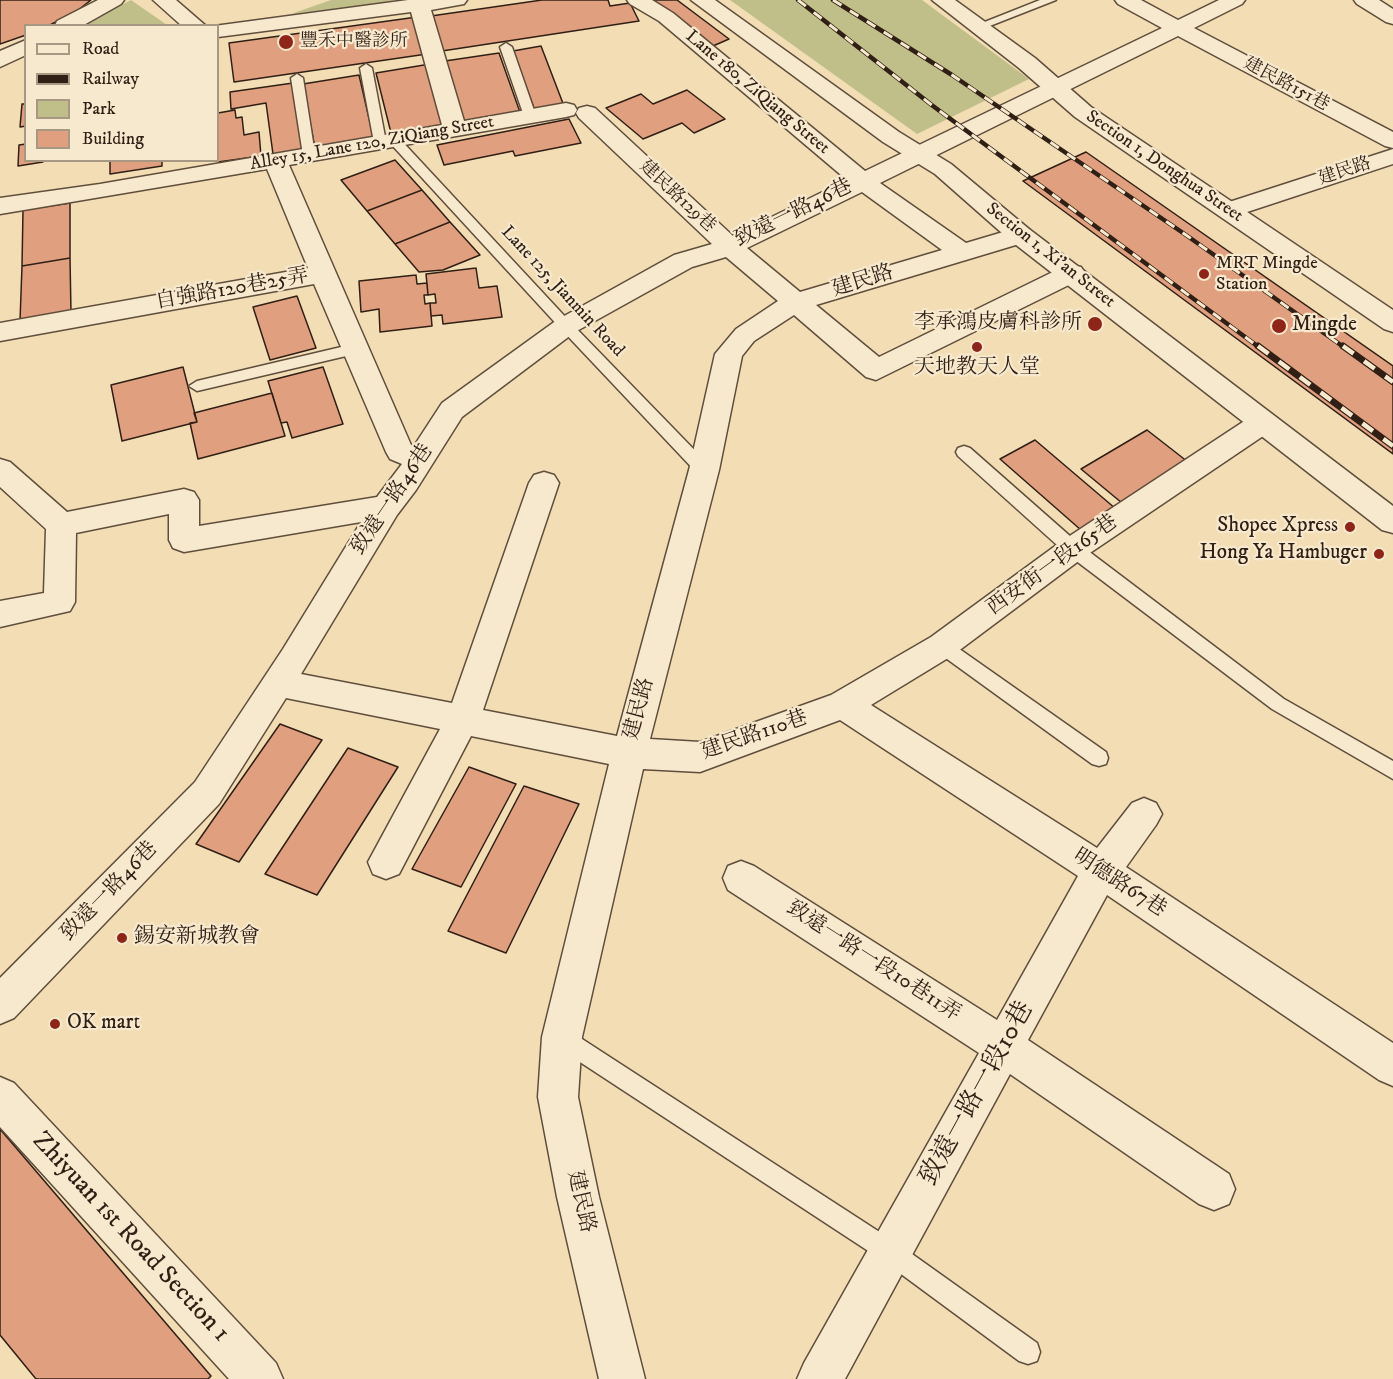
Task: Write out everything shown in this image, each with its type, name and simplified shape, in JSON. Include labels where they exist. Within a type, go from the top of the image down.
[{"type":"street","points":[[69,24],[114,0]]},
{"type":"street","points":[[163,0],[193,24]]},
{"type":"street","points":[[219,29],[294,0]]},
{"type":"street","points":[[219,29],[419,2],[457,0]]},
{"type":"street","name":"Lane 180, ZiQiang Street","points":[[637,0],[666,17],[712,54],[862,181],[963,253]]},
{"type":"street","name":"Section 1, Xi'an Street","points":[[700,0],[891,137],[943,169],[1020,235],[1393,522]]},
{"type":"street","name":"Section 1, Donghua Street","points":[[942,0],[1027,63],[1083,112],[1393,323]]},
{"type":"street","name":"建民路151巷","points":[[1125,0],[1393,141]]},
{"type":"street","name":"致遠一路46巷","points":[[0,1005],[207,793],[386,507],[406,482],[452,410],[566,326],[683,261],[730,247],[1235,0]]},
{"type":"street","points":[[1365,0],[1393,18]]},
{"type":"street","points":[[419,2],[455,129]]},
{"type":"street","points":[[0,61],[24,47]]},
{"type":"street","points":[[0,61],[24,58]]},
{"type":"street","name":"Alley 15, Lane 120, ZiQiang Street","points":[[0,206],[530,116],[576,111]]},
{"type":"street","name":"建民路129巷","points":[[576,111],[730,247],[876,370],[1072,273]]},
{"type":"street","name":"建民路","points":[[1228,210],[1393,156]]},
{"type":"street","points":[[275,160],[323,274]]},
{"type":"street","name":"建民路","points":[[622,1379],[578,1197],[558,1097],[562,1036],[629,753],[704,470],[729,354],[745,335],[796,302],[1020,235]]},
{"type":"street","name":"自強路120巷25弄","points":[[0,332],[323,274],[400,452],[421,459]]},
{"type":"street","name":"西安街一段165巷","points":[[843,705],[942,646],[1073,549],[1262,423]]},
{"type":"street","points":[[0,470],[61,525],[59,602],[0,614]]},
{"type":"street","points":[[386,861],[463,719],[544,483]]},
{"type":"street","points":[[61,525],[184,500],[184,540],[386,507]]},
{"type":"street","name":"建民路110巷","points":[[278,682],[629,753],[700,757],[843,705]]},
{"type":"street","name":"明德路67巷","points":[[843,705],[1101,871],[1393,1066]]},
{"type":"street","name":"致遠一路一段10巷","points":[[820,1379],[1101,871],[1144,814]]},
{"type":"street","name":"致遠一路一段10巷11弄","points":[[741,878],[1004,1047],[1214,1189]]},
{"type":"street","name":"Zhiyuan 1st Road Section 1","points":[[0,1097],[260,1379]]},
{"type":"lane","points":[[978,27],[1050,0]]},
{"type":"lane","points":[[506,47],[530,116]]},
{"type":"lane","points":[[366,68],[387,141]]},
{"type":"lane","points":[[297,78],[309,155]]},
{"type":"lane","name":"Lane 125, Jianmin Road","points":[[387,141],[704,470]]},
{"type":"lane","points":[[197,386],[354,349]]},
{"type":"lane","points":[[964,452],[1073,549],[1278,704],[1393,771]]},
{"type":"lane","points":[[942,646],[1099,758]]},
{"type":"lane","points":[[562,1036],[890,1252],[1028,1352]]},
{"type":"green space","points":[[131,0],[166,24],[87,24]]},
{"type":"green space","points":[[331,0],[393,0],[393,2],[291,14]]},
{"type":"green space","points":[[730,0],[922,0],[1029,79],[917,134]]},
{"type":"building","points":[[0,0],[91,0],[77,11],[52,24],[24,24],[24,36],[0,44]]},
{"type":"building","points":[[542,0],[608,0],[610,6],[630,3],[639,21],[442,51],[431,16]]},
{"type":"building","points":[[649,0],[677,0],[729,39],[713,46]]},
{"type":"building","points":[[417,17],[427,54],[234,82],[229,43]]},
{"type":"building","points":[[541,46],[564,106],[535,111],[513,51]]},
{"type":"building","points":[[499,53],[521,115],[465,124],[445,61]]},
{"type":"building","points":[[430,64],[449,127],[392,137],[376,73]]},
{"type":"building","points":[[359,75],[374,140],[315,149],[303,84]]},
{"type":"building","points":[[293,83],[303,150],[273,154],[266,103],[231,109],[230,92]]},
{"type":"building","points":[[687,90],[725,119],[694,133],[682,123],[643,139],[606,108],[641,94],[653,104]]},
{"type":"building","points":[[22,104],[24,104],[24,126],[20,127]]},
{"type":"building","points":[[235,110],[236,118],[242,117],[244,135],[259,132],[261,156],[219,162],[219,113]]},
{"type":"building","points":[[569,119],[581,143],[515,156],[513,151],[444,165],[437,145]]},
{"type":"building","points":[[24,144],[24,162],[43,162],[18,166],[19,145]]},
{"type":"building","name":"MRT Mingde Station","points":[[1086,152],[1393,366],[1393,454],[1023,181]]},
{"type":"building","points":[[395,160],[422,190],[367,211],[341,180]]},
{"type":"building","points":[[110,162],[162,162],[162,166],[110,174]]},
{"type":"building","points":[[422,190],[450,222],[395,244],[367,211]]},
{"type":"building","points":[[70,203],[70,258],[22,266],[23,210]]},
{"type":"building","points":[[450,222],[480,255],[443,270],[419,272],[395,244]]},
{"type":"building","points":[[70,258],[71,313],[20,321],[22,266]]},
{"type":"building","points":[[476,268],[479,288],[497,286],[502,317],[443,324],[442,315],[431,316],[430,303],[436,303],[435,294],[428,295],[426,274]]},
{"type":"building","points":[[416,275],[417,284],[427,283],[428,295],[424,295],[425,304],[430,303],[432,326],[380,332],[379,309],[361,312],[359,281]]},
{"type":"building","points":[[297,296],[316,348],[270,360],[253,307]]},
{"type":"building","points":[[183,367],[197,422],[122,441],[111,385]]},
{"type":"building","points":[[323,367],[343,424],[292,438],[287,422],[281,423],[268,381]]},
{"type":"building","points":[[272,393],[285,436],[198,459],[190,423],[197,422],[194,413]]},
{"type":"building","points":[[1147,430],[1188,462],[1122,503],[1081,469]]},
{"type":"building","points":[[1035,440],[1116,509],[1081,530],[1000,459]]},
{"type":"building","points":[[280,724],[322,740],[239,862],[196,844]]},
{"type":"building","points":[[348,748],[398,767],[317,895],[265,874]]},
{"type":"building","points":[[469,767],[516,784],[461,887],[412,869]]},
{"type":"building","points":[[524,786],[579,804],[506,953],[448,931]]},
{"type":"building","points":[[0,1129],[211,1376],[208,1379],[36,1379],[0,1335]]},
{"type":"railway","points":[[798,0],[933,106],[1260,348]]},
{"type":"railway","points":[[833,0],[952,75],[1186,235],[1345,348]]},
{"type":"railway","points":[[1258,346],[1393,446]]},
{"type":"railway","points":[[1343,346],[1393,382]]},
{"type":"place","name":"豐禾中醫診所","points":[[286,42]]},
{"type":"place","name":"MRT Mingde Station","points":[[1204,274]]},
{"type":"place","name":"李承鴻皮膚科診所","points":[[1095,324]]},
{"type":"place","name":"Mingde","points":[[1279,326]]},
{"type":"place","name":"天地教天人堂","points":[[977,347]]},
{"type":"place","name":"Shopee Xpress","points":[[1350,527]]},
{"type":"place","name":"Hong Ya Hambuger","points":[[1379,554]]},
{"type":"place","name":"錫安新城教會","points":[[122,938]]},
{"type":"place","name":"OK mart","points":[[55,1024]]}]
